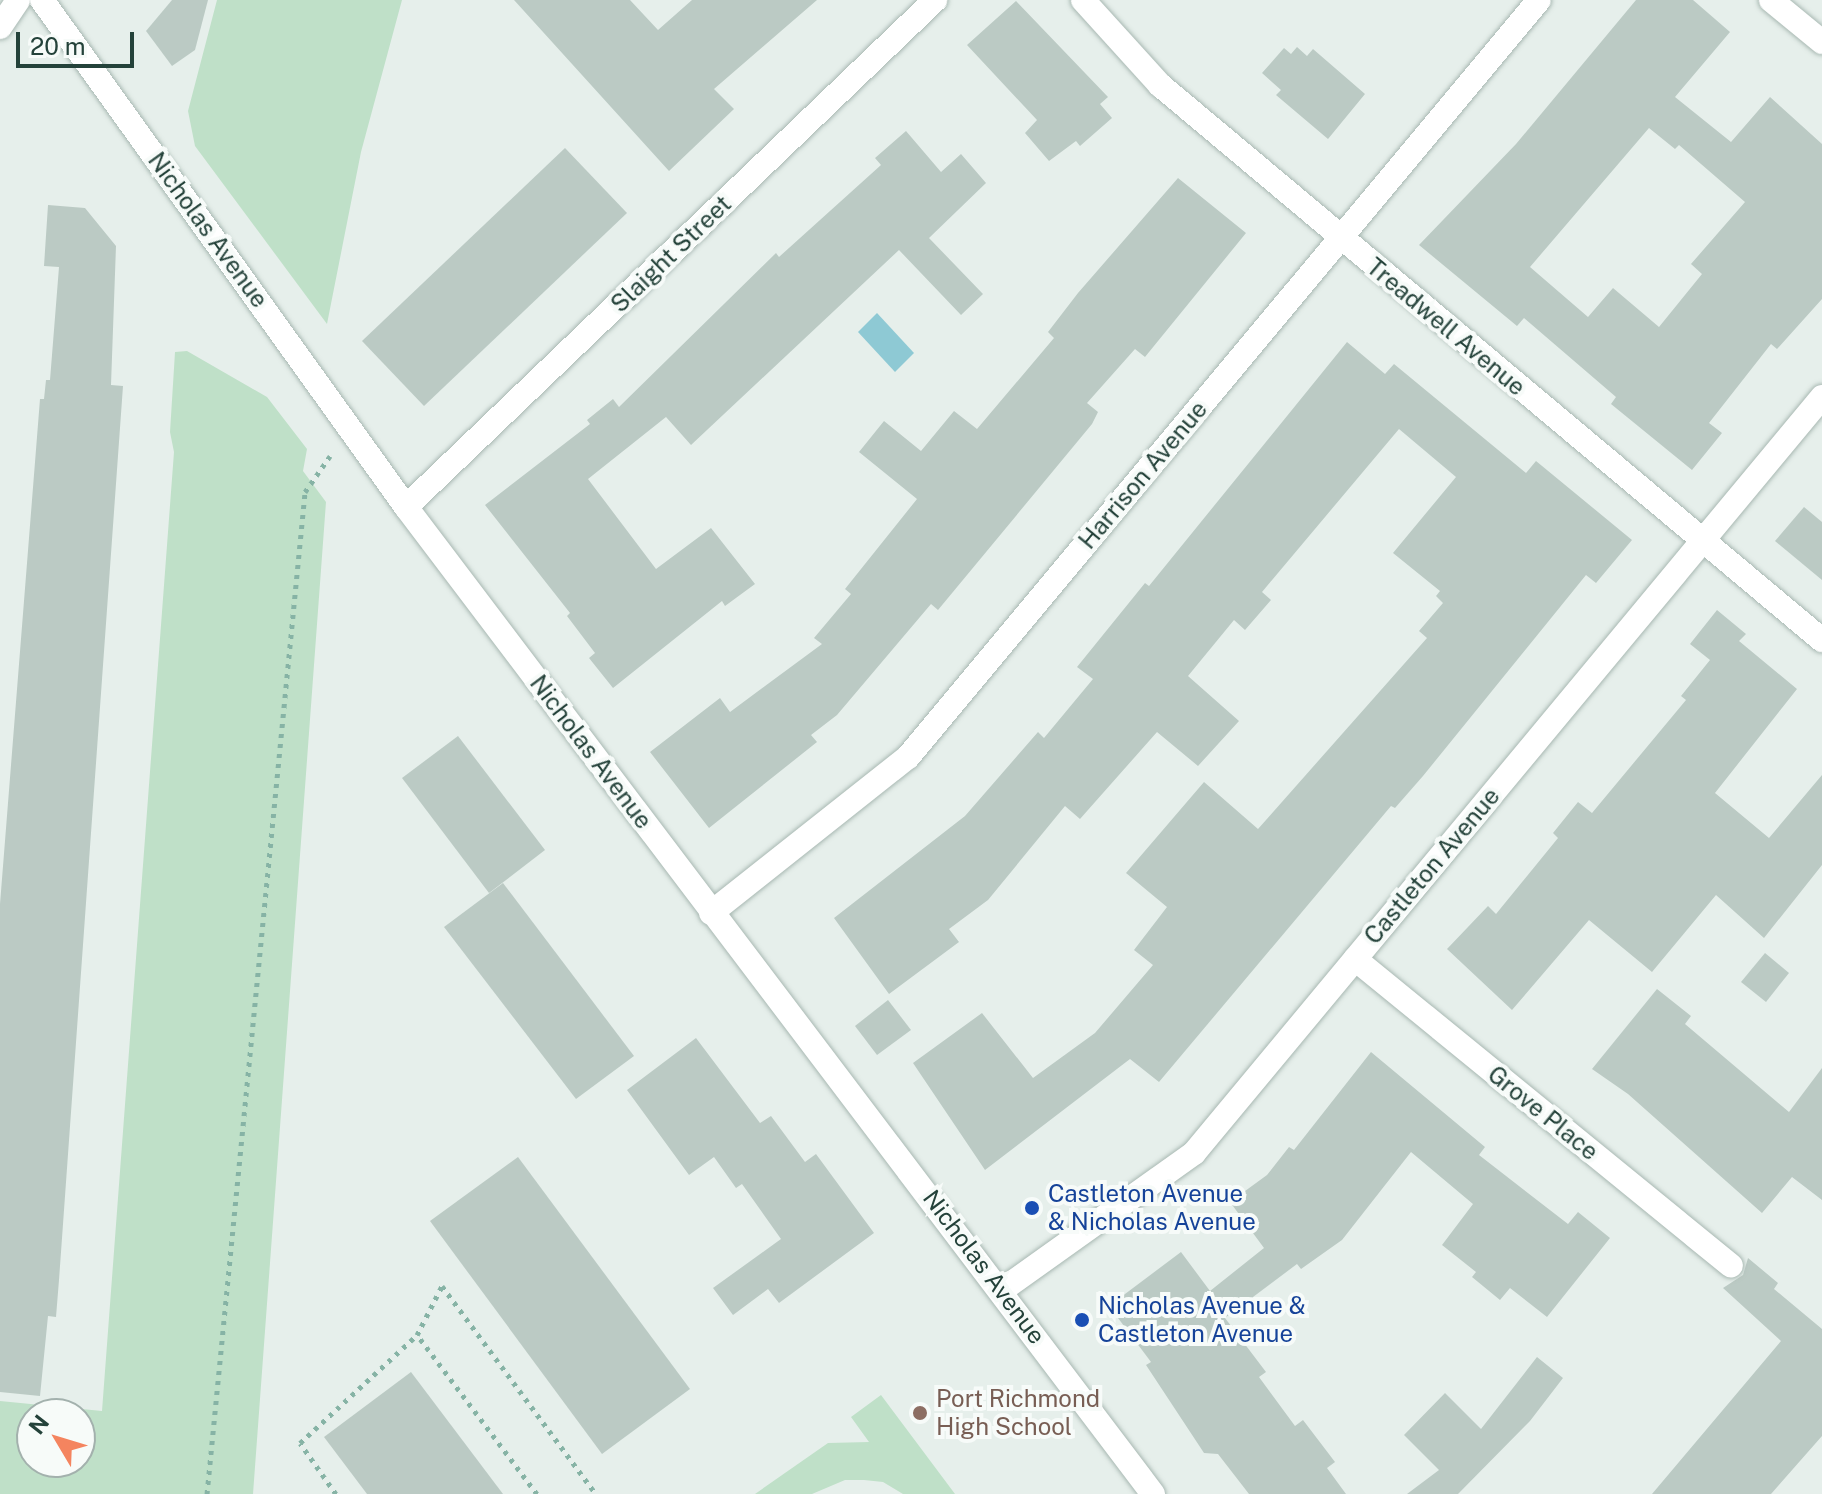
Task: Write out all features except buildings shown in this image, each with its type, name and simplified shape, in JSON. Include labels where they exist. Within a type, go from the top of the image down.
[{"type":"street","points":[[0,27],[18,0]]},
{"type":"street","name":"Nicholas Avenue","points":[[42,0],[406,507],[711,913],[1002,1290],[1153,1494]]},
{"type":"street","name":"Slaight Street","points":[[406,507],[935,0]]},
{"type":"street","name":"Treadwell Avenue","points":[[1083,0],[1160,85],[1822,640]]},
{"type":"street","name":"Harrison Avenue","points":[[711,913],[908,757],[1539,0]]},
{"type":"street","points":[[1771,0],[1822,42]]},
{"type":"street","name":"Castleton Avenue","points":[[1002,1290],[1194,1153],[1822,397]]},
{"type":"street","name":"Grove Place","points":[[1355,959],[1731,1266]]},
{"type":"path","points":[[207,1494],[305,492],[321,465],[353,433]]},
{"type":"path","points":[[325,1494],[334,1492],[300,1443],[417,1335],[442,1286],[596,1494]]},
{"type":"path","points":[[417,1335],[537,1494]]},
{"type":"green space","points":[[217,0],[402,0],[361,152],[327,324],[195,146],[188,111]]},
{"type":"green space","points":[[187,351],[267,397],[307,449],[303,471],[326,502],[253,1494],[0,1494],[0,1401],[16,1403],[16,1478],[96,1478],[96,1410],[102,1411],[174,452],[170,432],[175,352]]},
{"type":"green space","points":[[881,1395],[955,1494],[903,1494],[883,1482],[845,1480],[812,1494],[755,1494],[828,1443],[869,1442],[851,1417]]},
{"type":"water","points":[[877,313],[914,353],[895,372],[858,332]]},
{"type":"place","name":"Castleton Avenue & Nicholas Avenue","points":[[1032,1208]]},
{"type":"place","name":"Nicholas Avenue & Castleton Avenue","points":[[1082,1320]]},
{"type":"place","name":"Port Richmond High School","points":[[920,1413]]}]
